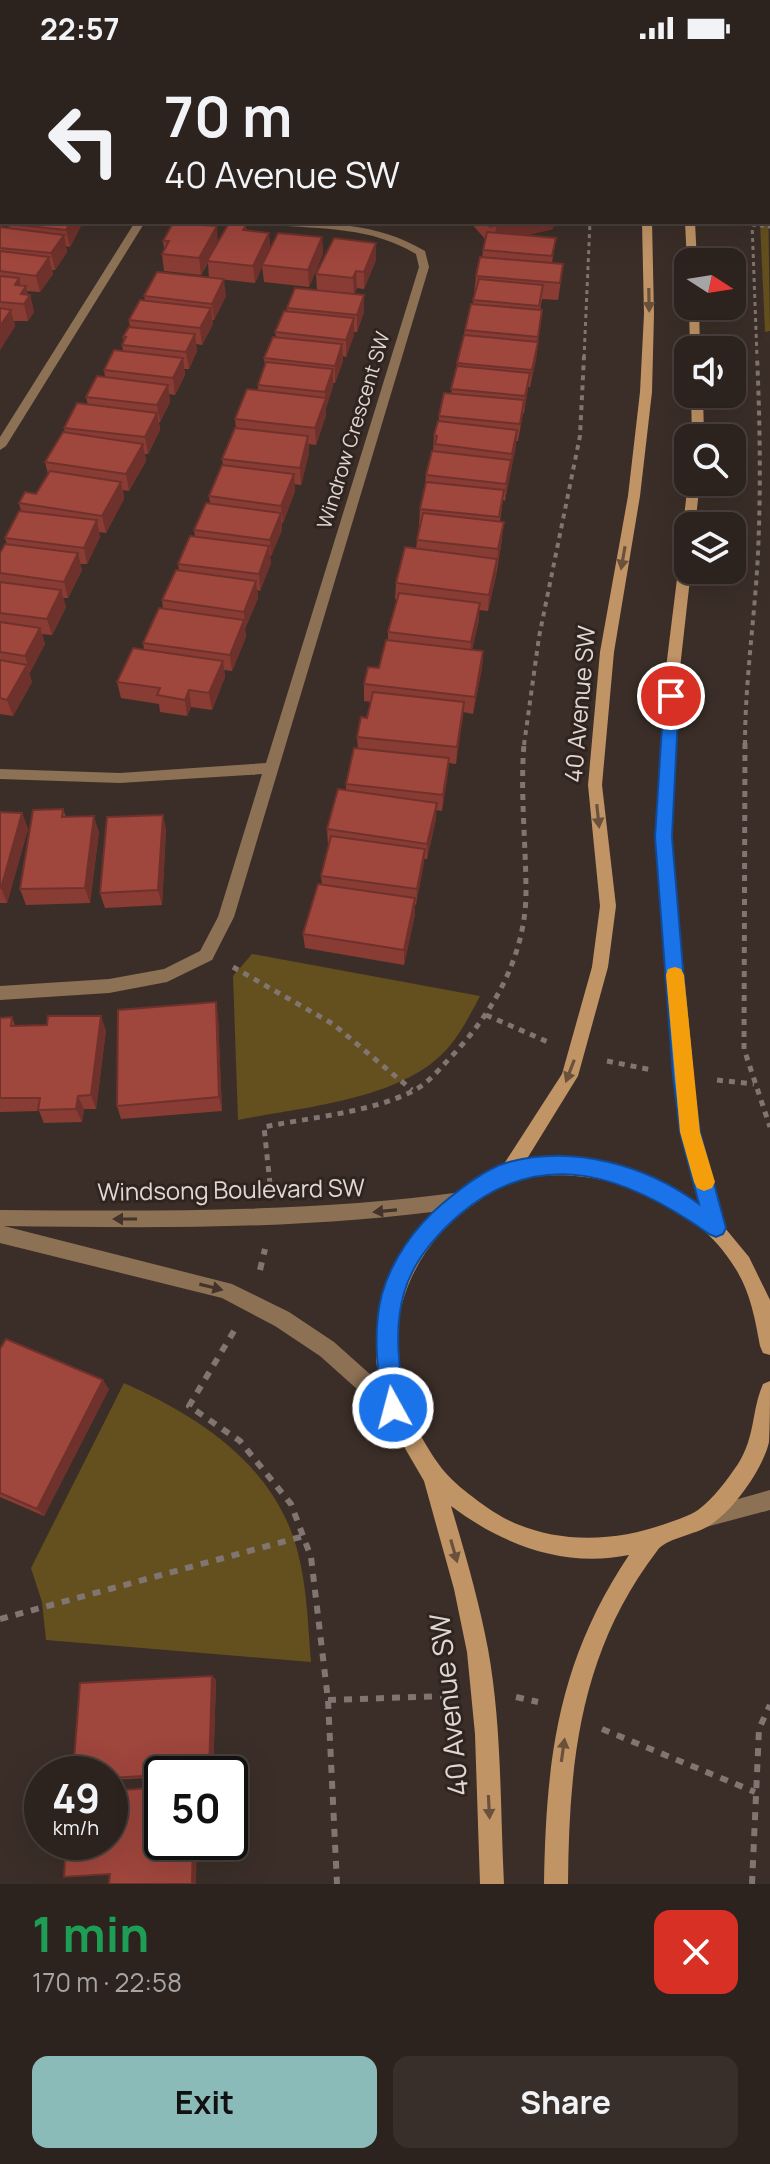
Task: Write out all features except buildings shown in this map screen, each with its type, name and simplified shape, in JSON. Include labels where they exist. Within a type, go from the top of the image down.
[{"type":"main road","name":"40 Avenue SW","points":[[509,1171],[570,1076],[600,967],[608,906],[595,785],[607,652],[634,496],[646,392],[649,314],[647,224]]},
{"type":"main road","points":[[690,224],[691,248]]},
{"type":"main road","points":[[683,584],[673,668],[664,837],[690,1132],[716,1228]]},
{"type":"main road","points":[[770,1346],[755,1280],[716,1228],[677,1200],[643,1183],[600,1168],[553,1164],[509,1171],[462,1200],[435,1222],[413,1250],[393,1293],[386,1346],[393,1408],[432,1476],[476,1514],[534,1540],[564,1549],[609,1549],[651,1541],[705,1517],[736,1484],[761,1439],[770,1391]]},
{"type":"main road","name":"40 Avenue SW","points":[[432,1476],[465,1589],[478,1652],[486,1734],[492,1884]]},
{"type":"main road","points":[[556,1884],[562,1746],[583,1668],[609,1605],[651,1541]]},
{"type":"street","points":[[0,446],[139,224]]},
{"type":"street","name":"Windrow Crescent SW","points":[[0,993],[109,986],[167,975],[206,955],[226,917],[424,267],[421,253],[404,240],[383,234],[290,224]]},
{"type":"street","points":[[0,774],[120,778],[272,768]]},
{"type":"street","name":"Windsong Boulevard SW","points":[[0,1218],[245,1219],[393,1211],[462,1200]]},
{"type":"street","points":[[0,1234],[225,1290],[282,1319],[327,1349],[393,1408]]},
{"type":"street","points":[[755,1280],[770,1293]]},
{"type":"street","points":[[705,1517],[770,1500]]},
{"type":"path","points":[[271,1193],[264,1127],[383,1102],[413,1091],[447,1063],[486,1015],[511,970],[522,936],[526,896],[521,780],[526,716],[580,436],[590,224]]},
{"type":"path","points":[[752,224],[761,453],[758,556],[745,703],[742,986],[744,1049],[770,1127]]},
{"type":"path","points":[[233,967],[333,1024],[413,1091]]},
{"type":"path","points":[[486,1015],[553,1044]]},
{"type":"path","points":[[606,1060],[653,1071]]},
{"type":"path","points":[[704,1079],[754,1084]]},
{"type":"path","points":[[258,1279],[266,1246]]},
{"type":"path","points":[[236,1329],[189,1406],[240,1441],[291,1504],[311,1557],[328,1700],[337,1884]]},
{"type":"path","points":[[0,1619],[304,1536]]},
{"type":"path","points":[[328,1700],[445,1696]]},
{"type":"path","points":[[752,1884],[759,1729],[770,1705]]},
{"type":"path","points":[[611,1733],[755,1792]]},
{"type":"shaded area","points":[[760,224],[768,224],[770,331],[765,332]]},
{"type":"shaded area","points":[[252,954],[480,996],[447,1049],[428,1066],[404,1080],[350,1099],[238,1120],[233,976]]},
{"type":"shaded area","points":[[124,1383],[207,1429],[253,1470],[272,1495],[287,1522],[298,1553],[311,1662],[46,1640],[42,1602],[31,1568]]},
{"type":"slow traffic","points":[[675,975],[690,1132],[704,1182]]},
{"type":"route","points":[[393,1408],[386,1346],[393,1293],[413,1250],[435,1222],[462,1200],[509,1171],[553,1164],[600,1168],[643,1183],[677,1200],[716,1228],[690,1132],[683,1076],[664,837],[671,696]]}]
